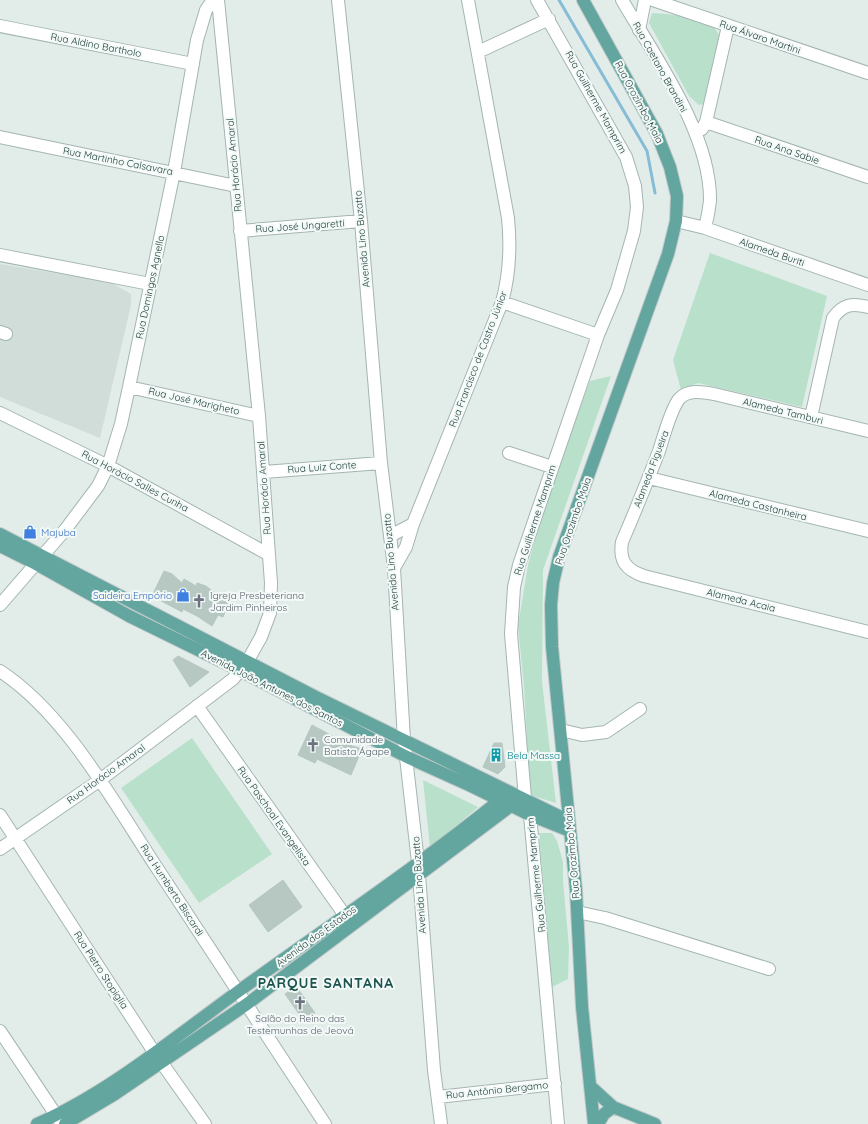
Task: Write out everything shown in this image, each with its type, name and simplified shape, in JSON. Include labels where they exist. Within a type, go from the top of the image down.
[{"type":"main road","name":"Rua Orozimbo Maia","points":[[583,0],[657,134],[675,185],[677,196],[676,221],[665,260],[559,557],[553,583],[551,622],[577,912],[582,1007],[594,1124]]},
{"type":"main road","name":"Avenida João Antunes dos Santos","points":[[0,534],[129,616],[243,666],[404,740],[524,798],[570,826]]},
{"type":"main road","name":"Avenida João Antunes dos Santos","points":[[0,546],[39,560]]},
{"type":"main road","name":"Avenida João Antunes dos Santos","points":[[243,666],[407,757],[530,815],[570,826]]},
{"type":"main road","name":"Avenida dos Estados","points":[[37,1124],[58,1120],[117,1079],[418,862],[510,791]]},
{"type":"main road","name":"Avenida dos Estados","points":[[65,1124],[115,1094],[247,1004],[351,925],[418,877],[510,806],[524,798]]},
{"type":"main road","points":[[590,1086],[613,1107],[655,1124]]},
{"type":"main road","points":[[598,1124],[604,1114],[613,1107]]},
{"type":"street","name":"Rua Domingos Agnello","points":[[0,605],[65,530],[86,503],[98,486],[108,466],[121,424],[174,172],[202,18],[213,0]]},
{"type":"street","name":"Rua Horácio Amaral","points":[[0,849],[100,780],[233,679],[261,637],[270,613],[271,584],[264,472],[218,0]]},
{"type":"street","name":"Avenida Lino Buzatto","points":[[338,0],[361,221],[381,463],[394,568],[404,740],[418,862],[418,877],[441,1124]]},
{"type":"street","name":"Rua Francisco de Castro Júnior","points":[[394,568],[406,547],[413,524],[502,302],[508,280],[511,248],[508,218],[468,0]]},
{"type":"street","name":"Rua Guilherme Mamprim","points":[[537,0],[626,157],[635,186],[637,207],[631,242],[617,290],[598,335],[519,565],[512,604],[511,634],[524,798],[530,815],[556,1084],[558,1124]]},
{"type":"street","name":"Rua Caetano Brandini","points":[[622,0],[678,97],[697,138],[709,183],[710,203],[705,228]]},
{"type":"street","points":[[640,30],[645,0]]},
{"type":"street","name":"Rua Álvaro Martini","points":[[653,0],[868,73]]},
{"type":"street","points":[[478,52],[549,19]]},
{"type":"street","name":"Rua Aldino Bartholo","points":[[0,26],[193,64]]},
{"type":"street","points":[[697,138],[706,122],[728,26]]},
{"type":"street","name":"Rua Ana Sabie","points":[[706,122],[868,177]]},
{"type":"street","name":"Rua Martinho Calsavara","points":[[0,137],[236,186]]},
{"type":"street","name":"Rua José Ungaretti","points":[[240,231],[361,221]]},
{"type":"street","name":"Alameda Buriti","points":[[676,221],[705,228],[868,285]]},
{"type":"street","points":[[0,255],[150,284]]},
{"type":"street","points":[[502,302],[598,335]]},
{"type":"street","points":[[811,417],[833,318],[841,310],[851,304],[868,307]]},
{"type":"street","name":"Rua José Marigheto","points":[[129,386],[259,416]]},
{"type":"street","name":"Alameda Tamburi","points":[[697,392],[714,394],[868,431]]},
{"type":"street","name":"Alameda Figueira","points":[[621,558],[622,542],[648,478],[672,412],[680,398],[697,392]]},
{"type":"street","name":"Rua Horácio Salles Cunha","points":[[0,413],[108,466],[268,554]]},
{"type":"street","points":[[509,453],[552,467]]},
{"type":"street","name":"Rua Luiz Conte","points":[[264,472],[381,463]]},
{"type":"street","name":"Alameda Castanheira","points":[[648,478],[868,531]]},
{"type":"street","points":[[390,536],[413,524]]},
{"type":"street","name":"Alameda Acaia","points":[[621,558],[634,573],[644,576],[868,632]]},
{"type":"street","name":"Rua Humberto Biscardi","points":[[0,671],[31,695],[53,718],[100,780],[325,1124]]},
{"type":"street","name":"Rua Paschoal Evangelista","points":[[197,706],[351,925]]},
{"type":"street","points":[[560,730],[582,735],[606,732],[640,709]]},
{"type":"street","name":"Rua Pietro Stopiglia","points":[[0,815],[154,1052],[163,1062],[205,1124]]},
{"type":"street","points":[[577,912],[605,918],[769,969]]},
{"type":"street","points":[[0,1030],[58,1120]]},
{"type":"street","name":"Rua Antônio Bergamo","points":[[438,1097],[556,1084]]},
{"type":"shaded area","points":[[0,264],[110,282],[131,294],[131,305],[100,438],[0,397]]},
{"type":"green space","points":[[652,13],[688,17],[698,20],[707,23],[718,33],[720,40],[719,58],[706,103],[699,105],[689,96],[649,23]]},
{"type":"green space","points":[[710,253],[827,296],[802,407],[698,383],[681,390],[673,360]]},
{"type":"green space","points":[[611,376],[543,570],[542,682],[556,803],[530,795],[524,686],[518,626],[528,565],[545,503],[590,381]]},
{"type":"green space","points":[[192,738],[272,854],[199,903],[121,788]]},
{"type":"green space","points":[[423,780],[478,807],[430,848]]},
{"type":"green space","points":[[539,833],[552,833],[557,841],[563,862],[563,881],[569,947],[568,979],[552,987]]},
{"type":"building","points":[[164,571],[172,574],[182,583],[184,579],[196,586],[197,583],[206,586],[215,593],[230,599],[223,617],[218,615],[212,626],[183,609],[182,612],[152,596]]},
{"type":"building","points":[[178,656],[209,672],[190,687],[173,660]]},
{"type":"building","points":[[312,725],[349,745],[362,749],[351,775],[317,759],[315,763],[298,755]]},
{"type":"building","name":"Bela Massa","points":[[494,743],[502,743],[505,767],[498,774],[483,767]]},
{"type":"building","points":[[283,880],[302,907],[268,932],[249,905]]},
{"type":"building","name":"Salão do Reino das Testemunhas de Jeová","points":[[296,986],[315,1013],[304,1021],[285,994]]},
{"type":"waterway","points":[[559,0],[647,151],[655,193]]},
{"type":"place","name":"Majuba","points":[[30,532]]},
{"type":"place","name":"Saideira Empório","points":[[183,595]]},
{"type":"place","name":"Igreja Presbeteriana Jardim Pinheiros","points":[[199,601]]},
{"type":"place","name":"Comunidade Batista Ágape","points":[[313,745]]},
{"type":"place","name":"Bela Massa","points":[[496,755]]},
{"type":"place","name":"Salão do Reino das Testemunhas de Jeová","points":[[300,1003]]},
{"type":"district","name":"PARQUE SANTANA","points":[[326,983]]}]
